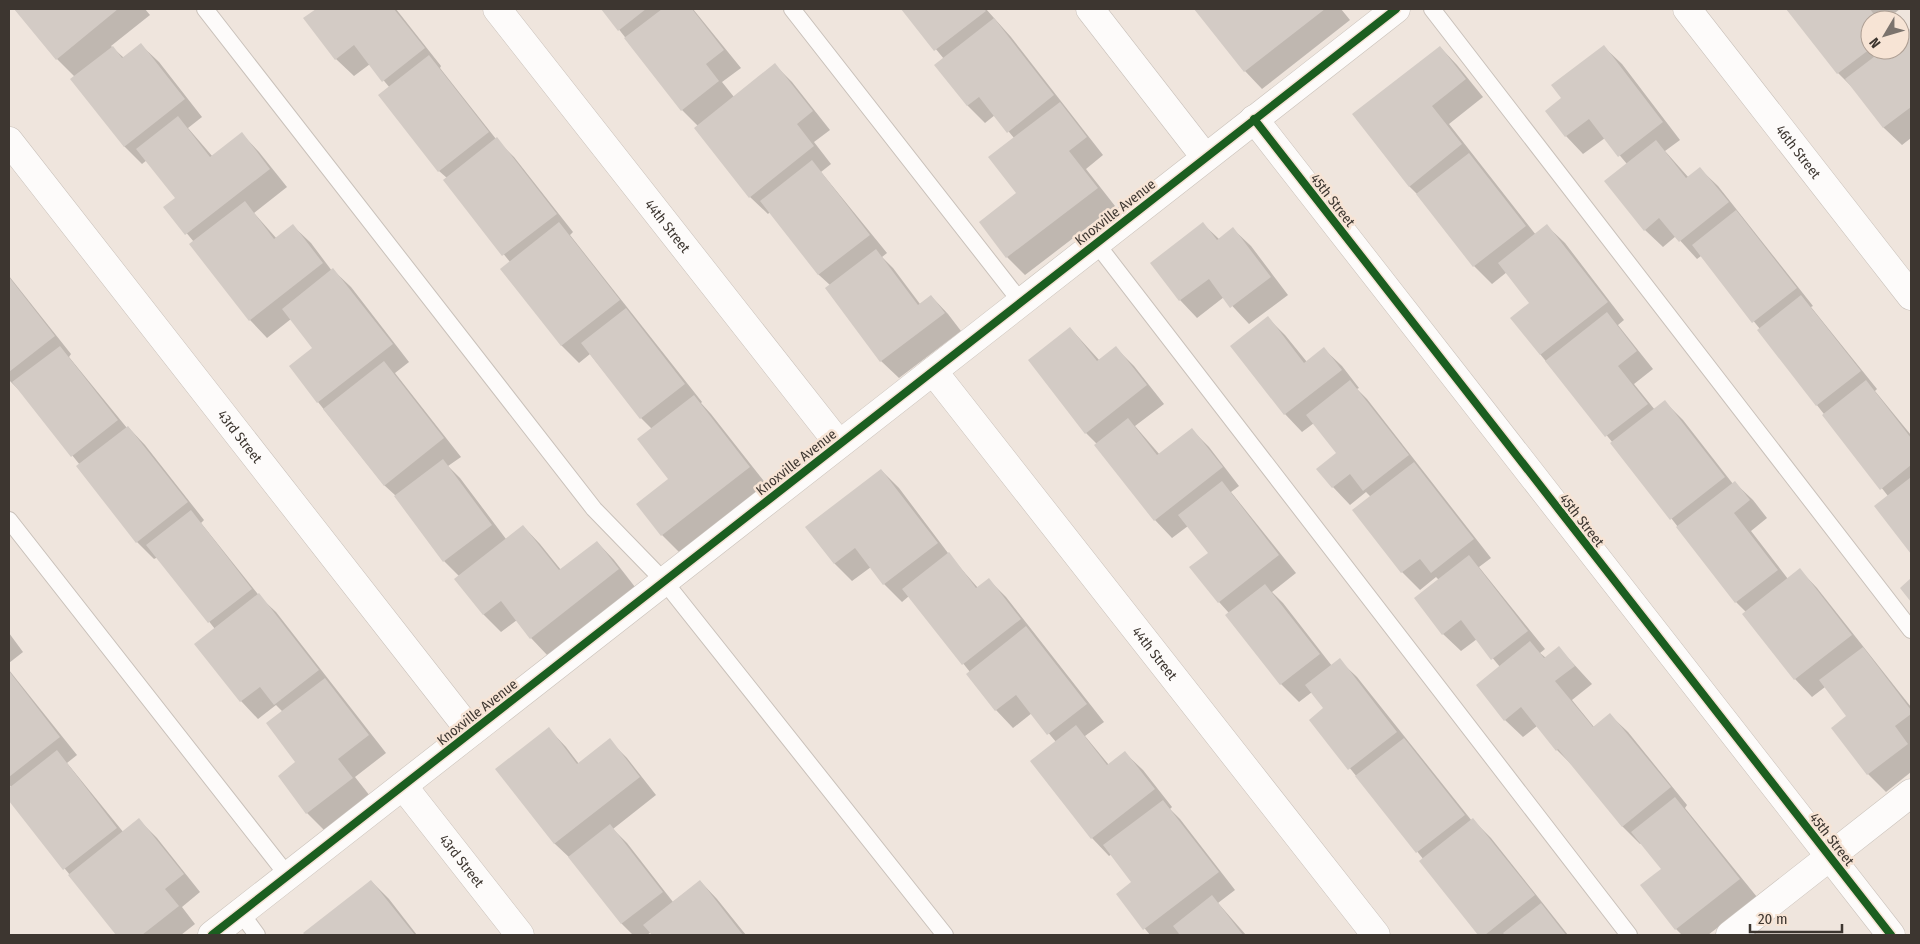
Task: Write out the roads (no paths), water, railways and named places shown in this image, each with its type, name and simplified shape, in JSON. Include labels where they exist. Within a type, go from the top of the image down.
[{"type":"street","name":"44th Street","points":[[497,9],[839,444]]},
{"type":"street","points":[[1090,9],[1205,158]]},
{"type":"street","name":"46th Street","points":[[1687,9],[1911,296]]},
{"type":"street","name":"Knoxville Avenue","points":[[212,935],[1392,10]]},
{"type":"street","name":"45th Street","points":[[1254,119],[1891,935]]},
{"type":"street","name":"43rd Street","points":[[9,141],[471,732]]},
{"type":"street","name":"44th Street","points":[[932,371],[1376,935]]},
{"type":"street","name":"43rd Street","points":[[403,786],[520,935]]},
{"type":"street","points":[[1730,935],[1911,793]]},
{"type":"lane","points":[[204,9],[594,509],[664,582],[945,935]]},
{"type":"lane","points":[[792,9],[1021,302]]},
{"type":"lane","points":[[1432,9],[1911,630]]},
{"type":"lane","points":[[1096,243],[1629,935]]},
{"type":"lane","points":[[9,520],[288,876]]},
{"type":"lane","points":[[241,913],[257,935]]}]
